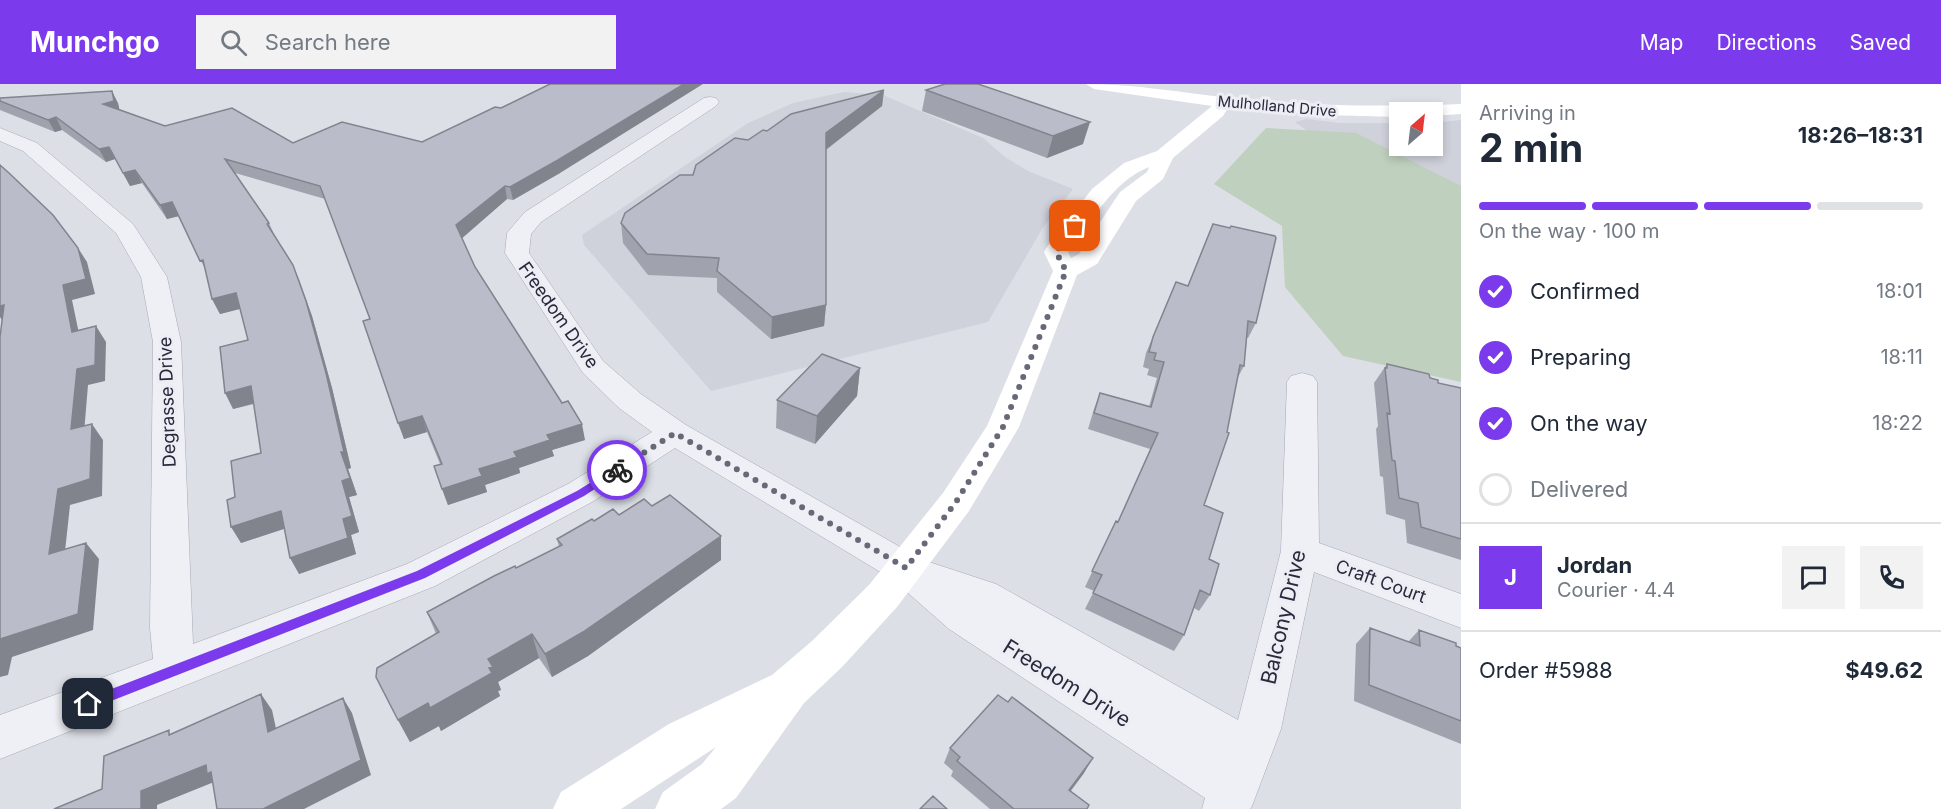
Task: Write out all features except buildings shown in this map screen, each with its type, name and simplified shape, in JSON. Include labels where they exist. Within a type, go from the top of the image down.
[{"type":"main road","name":"Mulholland Drive","points":[[1094,84],[1223,102],[1328,111],[1461,109]]},
{"type":"main road","points":[[680,809],[719,781],[788,689],[859,621],[906,568],[956,502],[1003,427],[1066,271],[1088,259],[1128,197],[1156,175],[1164,154],[1217,112],[1223,102]]},
{"type":"main road","points":[[578,809],[685,739],[788,689]]},
{"type":"street","name":"Freedom Drive","points":[[710,102],[533,217],[519,233],[517,253],[593,367],[630,401],[675,433],[906,568],[963,617],[1236,783]]},
{"type":"street","name":"Degrasse Drive","points":[[0,134],[30,147],[125,230],[154,277],[167,342],[171,628],[175,670]]},
{"type":"street","name":"Balcony Drive","points":[[1236,783],[1258,729],[1300,551],[1302,382]]},
{"type":"street","points":[[0,737],[421,575],[580,494],[675,433]]},
{"type":"street","name":"Craft Court","points":[[1300,551],[1461,611]]},
{"type":"shaded area","points":[[844,92],[883,95],[983,138],[1005,157],[1028,171],[1073,189],[1042,229],[988,322],[711,391],[584,245],[582,235],[748,123],[793,103]]},
{"type":"shaded area","points":[[1306,119],[1340,123],[1389,123],[1389,156],[1443,156],[1443,122],[1461,120],[1461,210],[1390,192],[1295,122]]},
{"type":"green space","points":[[1266,128],[1356,133],[1389,150],[1389,156],[1402,156],[1461,186],[1461,382],[1343,356],[1285,287],[1282,226],[1214,184]]},
{"type":"way so far","points":[[617,470],[675,433],[906,568],[972,479],[1003,427],[1066,271],[1056,252],[1075,226]]},
{"type":"route","points":[[88,704],[421,575],[580,494],[617,470]]}]
